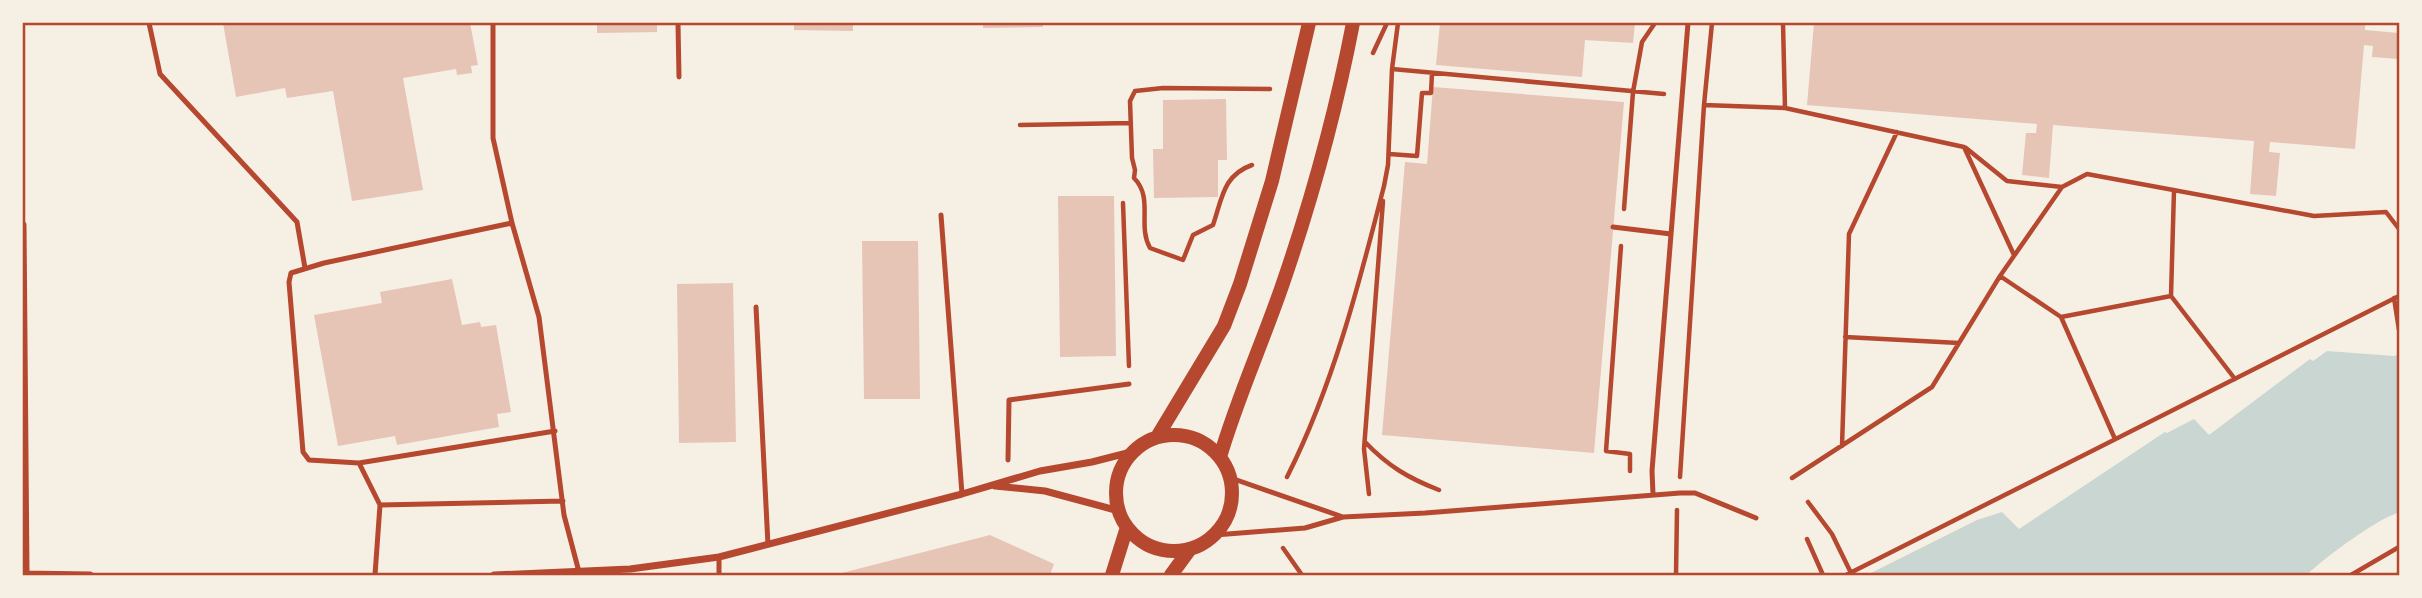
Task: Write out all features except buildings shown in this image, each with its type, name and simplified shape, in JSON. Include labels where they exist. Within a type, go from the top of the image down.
[{"type":"main road","points":[[1157,437],[1190,437],[1206,445],[1220,457],[1231,478],[1233,493],[1224,523],[1215,535],[1190,549],[1172,551],[1155,548],[1140,540],[1127,527],[1119,511],[1116,495],[1118,478],[1135,451],[1157,437],[1224,326],[1272,181],[1309,23]]},
{"type":"main road","points":[[1220,457],[1240,393],[1282,285],[1319,170],[1353,23]]},
{"type":"main road","points":[[1112,575],[1127,527]]},
{"type":"main road","points":[[1171,575],[1190,549]]},
{"type":"street","points":[[23,225],[24,574],[90,575]]},
{"type":"street","points":[[494,575],[630,569],[719,557],[1040,471],[1135,451]]},
{"type":"street","points":[[991,486],[1045,491],[1119,511]]},
{"type":"lane","points":[[149,23],[160,74],[297,222],[305,268]]},
{"type":"lane","points":[[493,23],[493,138],[512,223],[540,317],[563,501],[579,572]]},
{"type":"lane","points":[[678,23],[679,77]]},
{"type":"lane","points":[[1653,494],[1652,471],[1688,23]]},
{"type":"lane","points":[[941,215],[962,494]]},
{"type":"lane","points":[[512,223],[291,273],[289,282],[303,452],[309,460],[359,463],[555,431]]},
{"type":"lane","points":[[1613,227],[1671,234]]},
{"type":"lane","points":[[756,307],[768,545]]},
{"type":"lane","points":[[1008,460],[1009,400],[1129,384]]},
{"type":"lane","points":[[359,463],[380,505],[375,575]]},
{"type":"lane","points":[[1231,478],[1343,517]]},
{"type":"lane","points":[[1215,535],[1305,527],[1343,517],[1695,492],[1756,518]]},
{"type":"lane","points":[[380,505],[563,501]]},
{"type":"lane","points":[[719,557],[719,575]]},
{"type":"path","points":[[1369,494],[1364,441],[1384,186],[1389,154],[1392,69],[1398,23]]},
{"type":"path","points":[[1630,473],[1630,454],[1606,452],[1633,92],[1642,42],[1655,23]]},
{"type":"path","points":[[1676,575],[1677,512],[1704,105],[1712,23]]},
{"type":"path","points":[[1783,23],[1785,108]]},
{"type":"path","points":[[1392,69],[1682,96]]},
{"type":"path","points":[[1389,154],[1417,156],[1422,93],[1431,93],[1432,73]]},
{"type":"path","points":[[1253,165],[1238,170],[1225,187],[1213,225],[1193,236],[1183,260],[1150,248],[1145,239],[1142,186],[1134,178],[1130,101],[1135,91],[1163,88],[1270,89]]},
{"type":"path","points":[[1704,105],[1785,108],[1964,147],[2007,181],[2062,187]]},
{"type":"path","points":[[1020,125],[1131,123]]},
{"type":"path","points":[[1842,446],[1849,234],[1897,132]]},
{"type":"path","points":[[1964,147],[2014,255]]},
{"type":"path","points":[[1792,478],[1932,387],[2000,276],[2062,187],[2087,174],[2314,216],[2386,212],[2399,229]]},
{"type":"path","points":[[1286,480],[1299,453],[1349,317],[1384,186]]},
{"type":"path","points":[[2174,190],[2171,296],[2235,379]]},
{"type":"path","points":[[1123,203],[1129,384]]},
{"type":"path","points":[[2000,276],[2061,317],[2115,439]]},
{"type":"path","points":[[2061,317],[2171,296]]},
{"type":"path","points":[[1808,502],[1832,534],[1848,574],[2397,297],[2399,330]]},
{"type":"path","points":[[1845,337],[1959,343]]},
{"type":"path","points":[[1364,441],[1385,463],[1404,475],[1439,490]]},
{"type":"path","points":[[1807,539],[1822,575]]},
{"type":"path","points":[[1282,547],[1302,575]]},
{"type":"path","points":[[2351,575],[2399,548]]},
{"type":"shaded area","points":[[2327,351],[2394,356],[2399,354],[2399,513],[2366,530],[2307,575],[1867,575],[1977,520],[2002,512],[2019,529],[2165,432],[2194,419],[2209,435],[2310,359],[2313,361]]}]
